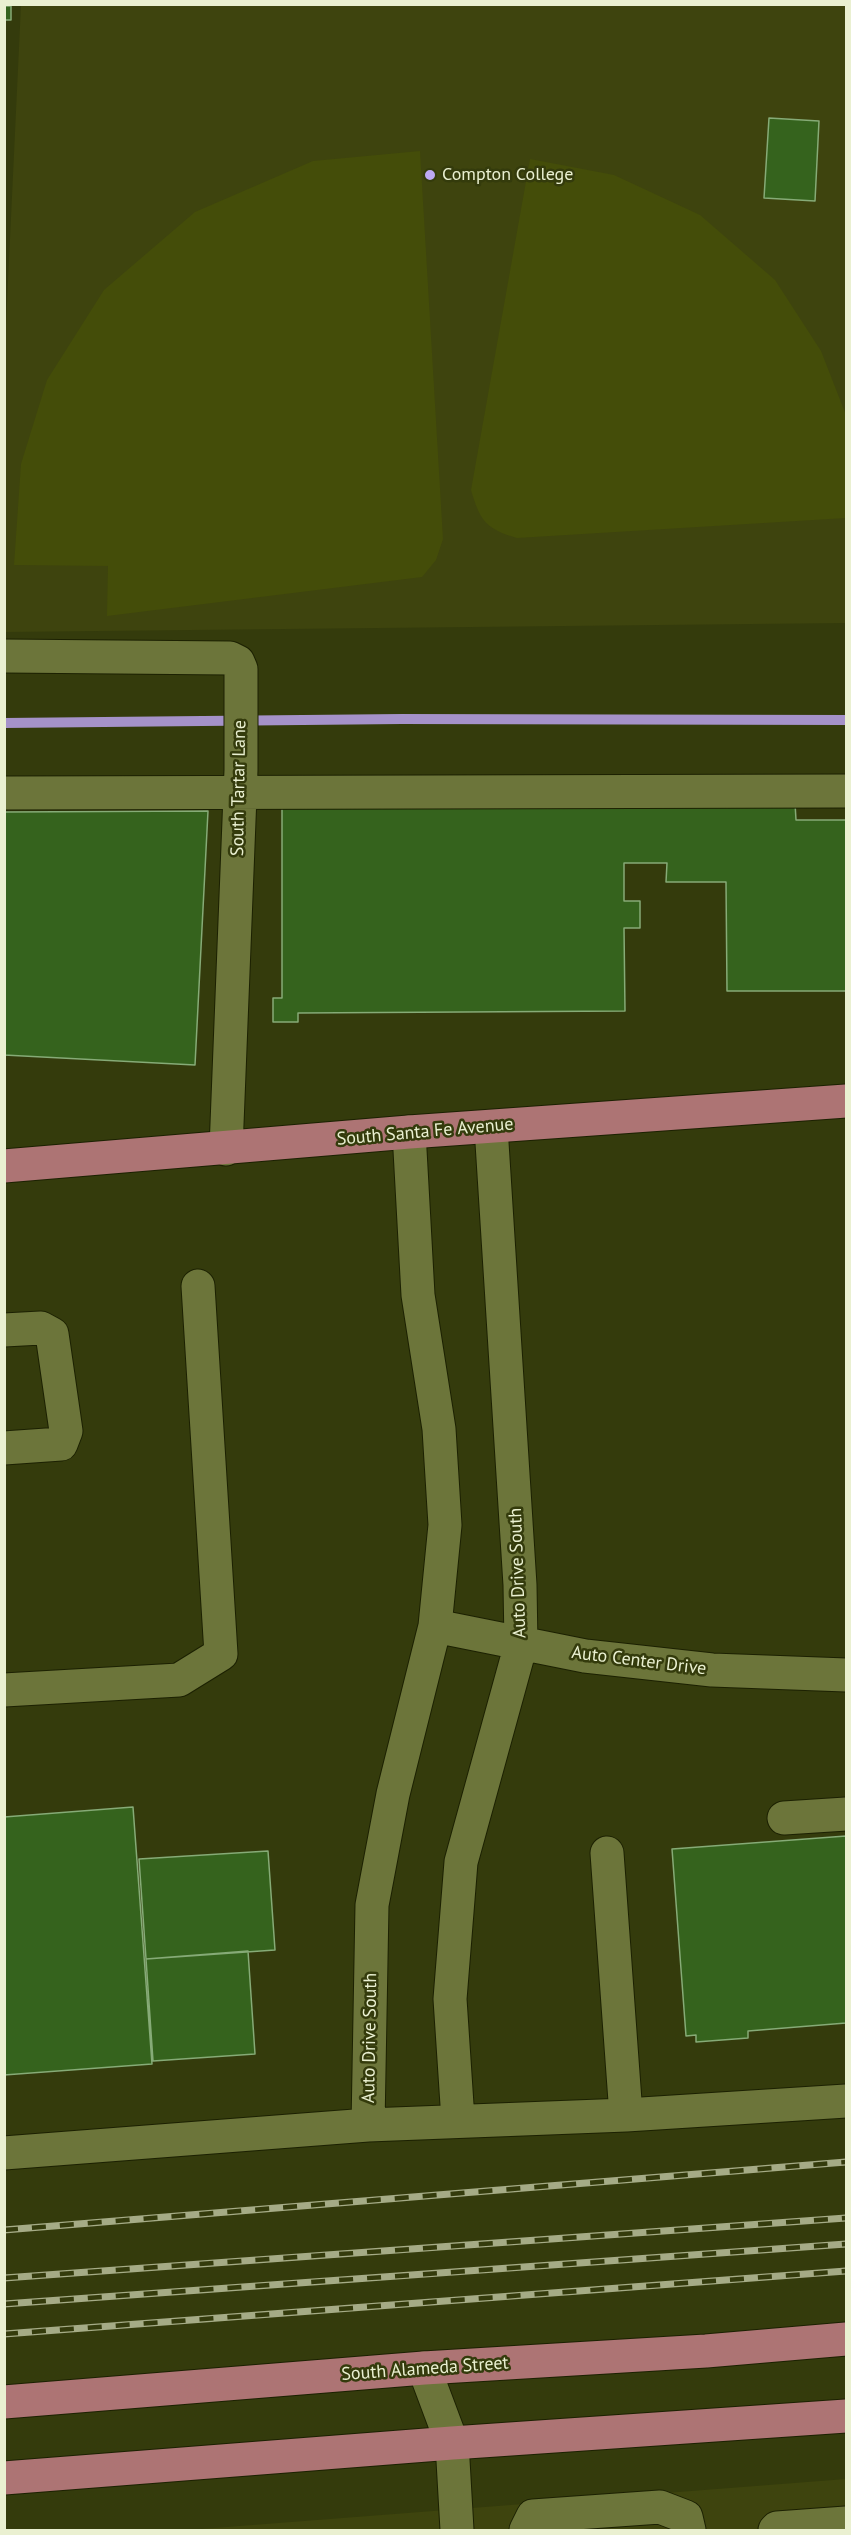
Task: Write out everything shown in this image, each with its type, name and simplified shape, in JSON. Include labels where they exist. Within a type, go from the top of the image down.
[{"type":"main road","name":"South Santa Fe Avenue","points":[[4,1166],[410,1132],[846,1101]]},
{"type":"main road","name":"South Alameda Street","points":[[4,2402],[424,2368],[846,2339]]},
{"type":"main road","points":[[4,2478],[452,2443],[846,2416]]},
{"type":"street","name":"South Tartar Lane","points":[[4,656],[230,658],[238,662],[241,669],[240,781],[226,1149]]},
{"type":"street","points":[[4,793],[240,781],[846,791]]},
{"type":"street","name":"Auto Drive South","points":[[458,2120],[450,2000],[461,1862],[521,1644],[520,1585],[491,1127]]},
{"type":"street","name":"Auto Drive South","points":[[368,2125],[372,1905],[393,1794],[435,1626],[445,1525],[440,1429],[418,1294],[410,1132]]},
{"type":"street","points":[[4,1690],[179,1680],[221,1654],[198,1286]]},
{"type":"street","points":[[4,1330],[41,1328],[52,1334],[66,1431],[61,1444],[4,1448]]},
{"type":"street","name":"Auto Center Drive","points":[[435,1626],[585,1656],[712,1670],[846,1675]]},
{"type":"street","points":[[784,1818],[846,1814]]},
{"type":"street","points":[[608,1853],[626,2115]]},
{"type":"street","points":[[4,2152],[368,2125],[626,2115],[846,2101]]},
{"type":"street","points":[[424,2368],[452,2443],[457,2530]]},
{"type":"street","points":[[526,2530],[533,2516],[660,2507],[686,2517],[689,2530]]},
{"type":"street","points":[[775,2530],[846,2523]]},
{"type":"shaded area","name":"Compton College","points":[[21,5],[846,5],[846,623],[5,632],[5,345]]},
{"type":"shaded area","points":[[420,151],[443,539],[436,560],[422,577],[107,616],[108,566],[14,565],[21,464],[47,380],[104,290],[195,212],[313,161]]},
{"type":"shaded area","points":[[530,159],[614,175],[700,215],[775,280],[821,351],[846,415],[846,518],[517,538],[498,531],[486,522],[481,516],[471,490]]},
{"type":"shaded area","points":[[846,2479],[846,2530],[188,2530]]},
{"type":"building","points":[[4,6],[11,6],[11,20],[4,20]]},
{"type":"building","points":[[769,118],[819,121],[815,201],[764,198]]},
{"type":"building","points":[[795,803],[796,820],[846,820],[846,991],[727,991],[726,882],[666,882],[667,863],[624,863],[624,901],[640,901],[640,928],[624,928],[625,1011],[298,1013],[298,1022],[273,1022],[273,998],[282,998],[282,807]]},
{"type":"building","points":[[208,811],[195,1065],[4,1055],[4,812]]},
{"type":"building","points":[[133,1807],[152,2064],[4,2075],[4,1817]]},
{"type":"building","points":[[846,1836],[846,2023],[748,2031],[748,2038],[696,2042],[696,2035],[686,2036],[672,1849]]},
{"type":"building","points":[[268,1851],[275,1950],[146,1959],[139,1859]]},
{"type":"building","points":[[248,1951],[255,2054],[153,2061],[146,1959]]},
{"type":"waterway","points":[[4,723],[402,719],[846,720]]},
{"type":"railway","points":[[4,2230],[846,2162]]},
{"type":"railway","points":[[4,2278],[846,2218]]},
{"type":"railway","points":[[4,2304],[846,2244]]},
{"type":"railway","points":[[4,2334],[846,2271]]},
{"type":"place","name":"Compton College","points":[[430,175]]}]
